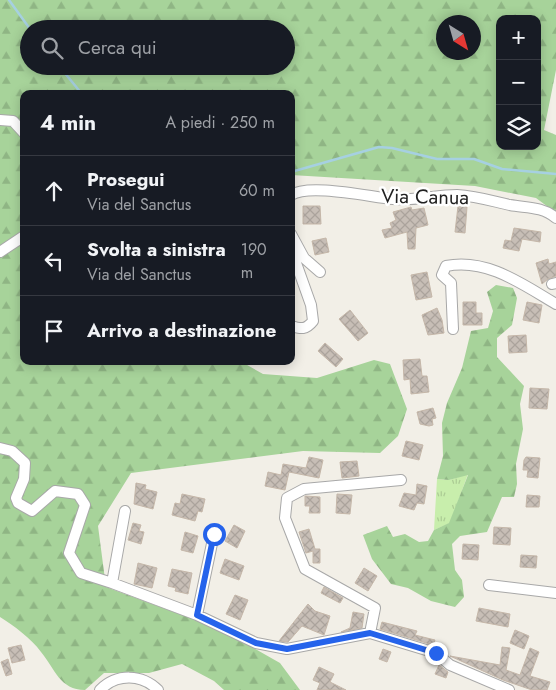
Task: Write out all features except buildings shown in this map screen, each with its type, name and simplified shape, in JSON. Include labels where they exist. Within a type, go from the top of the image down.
[{"type":"street","points":[[0,120],[13,121],[20,129]]},
{"type":"street","name":"Via Canua","points":[[295,192],[325,190],[407,199],[458,195],[491,199],[510,205],[542,210],[556,218]]},
{"type":"street","points":[[0,252],[20,239]]},
{"type":"street","points":[[295,241],[304,258],[320,272]]},
{"type":"street","points":[[295,260],[312,305],[313,321],[309,327],[302,329],[295,327]]},
{"type":"street","points":[[453,329],[451,283],[442,275],[446,266],[464,262],[505,273],[556,304]]},
{"type":"street","points":[[0,448],[12,451],[25,463],[24,478],[16,498],[18,503],[32,511],[56,491],[78,494],[85,505],[69,553],[82,573],[197,615],[256,643],[287,649],[370,633],[436,653],[450,665],[509,690]]},
{"type":"street","points":[[370,633],[374,608],[305,569],[284,518],[287,498],[304,489],[401,480]]},
{"type":"street","points":[[112,583],[125,510]]},
{"type":"street","points":[[197,615],[214,534]]},
{"type":"street","points":[[489,585],[556,593]]},
{"type":"street","points":[[100,690],[106,684],[119,678],[134,677],[150,682],[158,690]]},
{"type":"green space","points":[[0,0],[556,0],[556,70],[544,130],[556,135],[556,213],[536,198],[475,186],[295,175],[295,90],[20,90],[20,365],[247,365],[263,374],[317,378],[374,360],[390,364],[407,409],[398,436],[380,453],[303,451],[131,473],[98,526],[106,587],[220,629],[280,663],[300,690],[224,690],[214,681],[182,664],[149,673],[104,673],[85,690],[77,689],[59,677],[37,647],[0,617]]},
{"type":"green space","points":[[496,285],[513,288],[517,298],[512,325],[497,338],[497,357],[524,386],[520,404],[523,429],[516,464],[517,484],[514,497],[502,497],[487,532],[460,536],[452,544],[455,570],[462,580],[464,597],[455,607],[431,601],[408,588],[391,584],[372,559],[363,535],[387,526],[393,537],[405,534],[419,542],[428,541],[434,530],[449,523],[468,475],[449,480],[437,479],[443,456],[442,423],[447,403],[462,368],[471,331],[488,328],[493,311],[487,292]]},
{"type":"green space","points":[[468,474],[450,523],[434,530],[437,479],[449,480]]},
{"type":"waterway","points":[[9,0],[23,20]]},
{"type":"waterway","points":[[66,75],[79,90]]},
{"type":"waterway","points":[[295,171],[379,147],[392,148],[437,159],[474,159],[502,169],[556,174]]},
{"type":"route","points":[[214,534],[197,615],[256,643],[287,649],[370,633],[436,653]]}]
